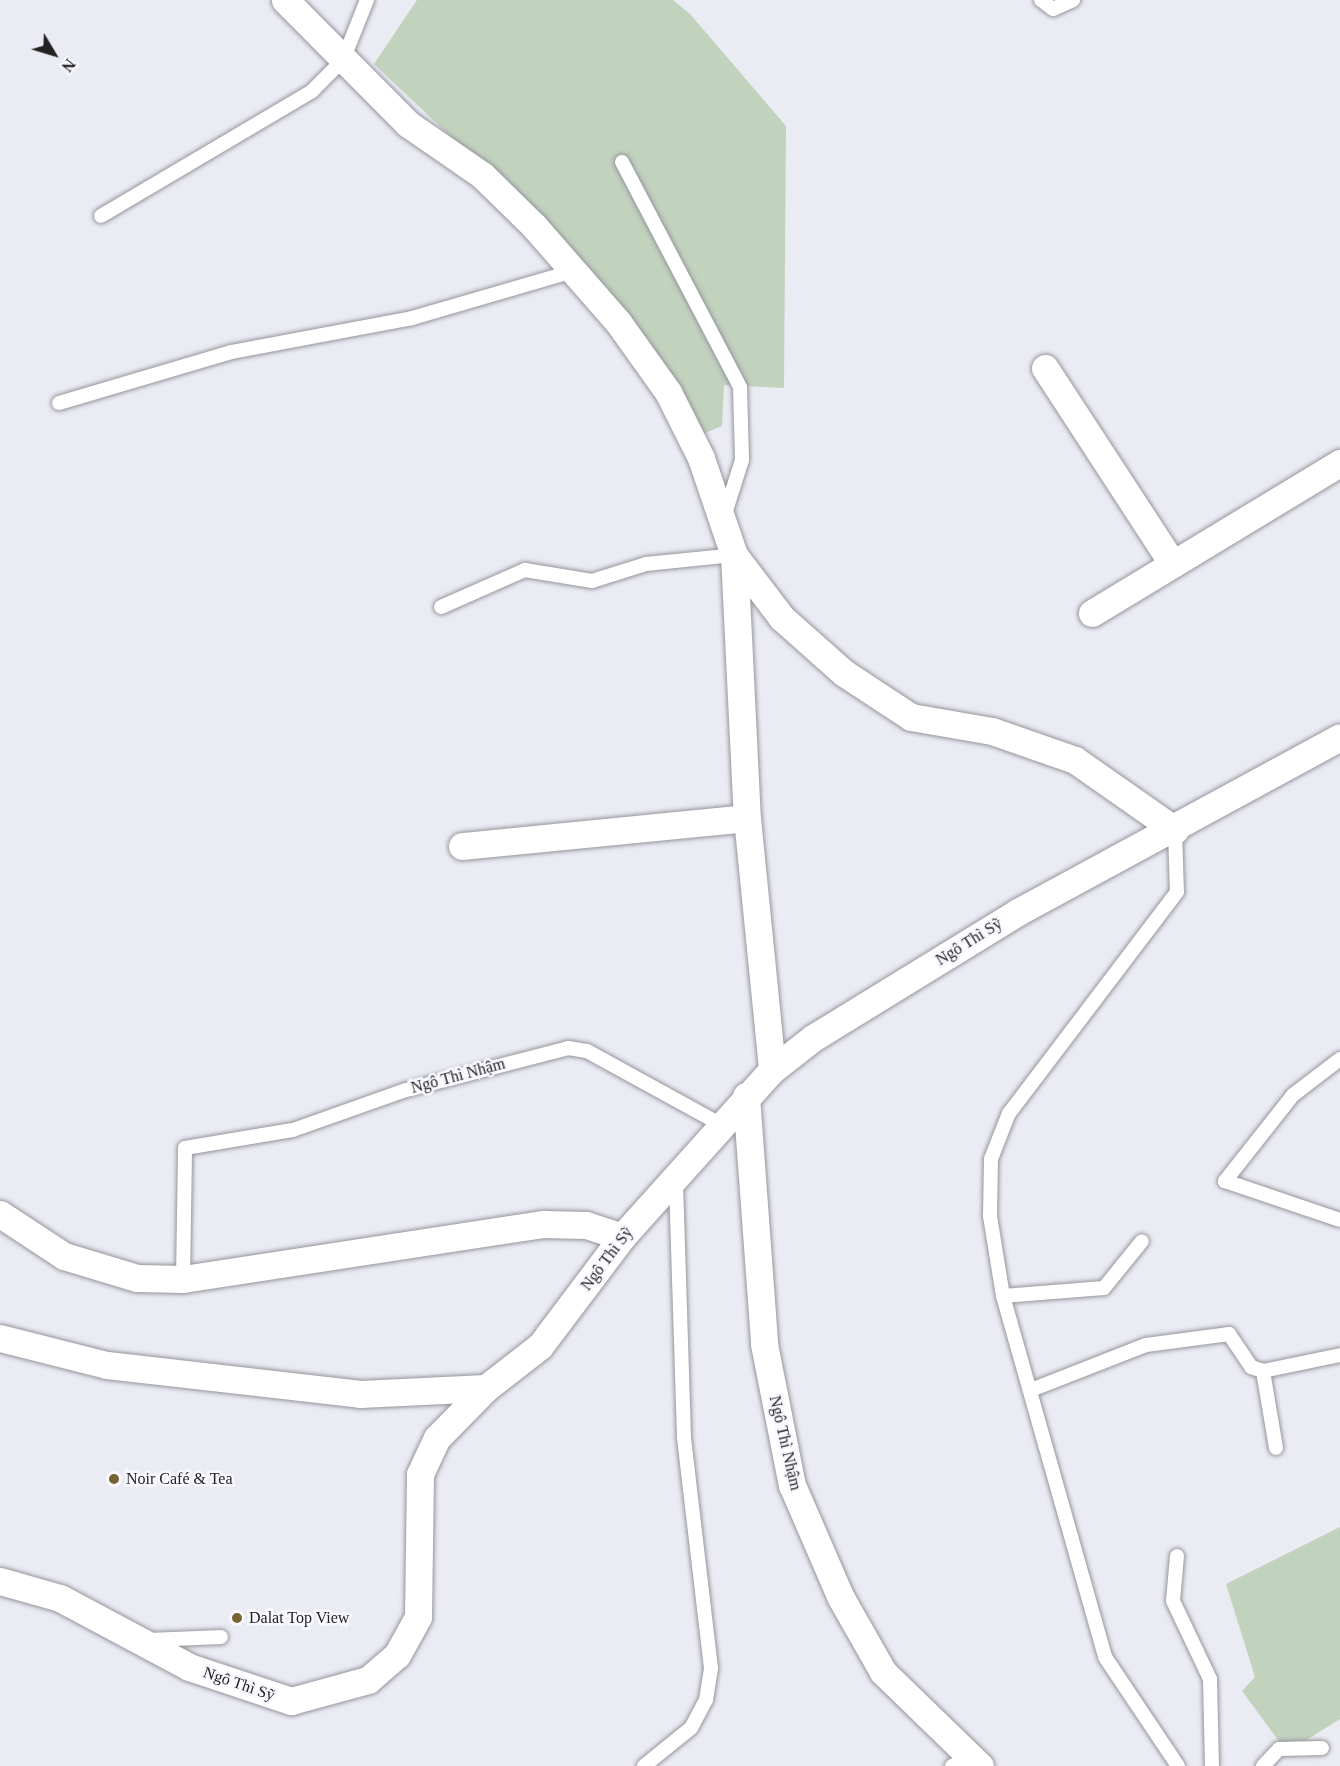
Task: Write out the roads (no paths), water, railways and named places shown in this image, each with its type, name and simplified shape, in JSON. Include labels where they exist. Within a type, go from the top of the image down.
[{"type":"street","points":[[285,0],[408,124],[482,175],[574,271],[668,393],[723,519],[734,555],[747,818],[772,1070]]},
{"type":"street","points":[[1045,368],[1173,564]]},
{"type":"street","points":[[1092,613],[1340,463]]},
{"type":"street","points":[[734,555],[782,618],[844,673],[912,717],[992,731],[1075,760],[1175,830]]},
{"type":"street","name":"Ngô Thì Sỹ","points":[[0,1581],[60,1598],[189,1667],[291,1701],[368,1680],[397,1655],[418,1617],[420,1474],[437,1438],[486,1388],[540,1346],[622,1237],[720,1124],[772,1070],[813,1038],[1018,912],[1175,830],[1340,737]]},
{"type":"street","points":[[462,846],[747,818]]},
{"type":"street","name":"Ngô Thì Nhậm","points":[[746,1096],[764,1344],[792,1485],[842,1598],[883,1672],[967,1763]]},
{"type":"street","points":[[0,1214],[94,1269],[137,1278],[183,1279],[544,1224],[586,1225],[622,1237]]},
{"type":"street","points":[[0,1338],[107,1365],[360,1394],[486,1388]]},
{"type":"lane","points":[[101,216],[312,91],[343,60],[367,0]]},
{"type":"lane","points":[[1041,0],[1053,9],[1073,0]]},
{"type":"lane","points":[[622,162],[740,387],[742,460],[723,519]]},
{"type":"lane","points":[[59,403],[231,352],[412,318],[574,271]]},
{"type":"lane","points":[[441,607],[525,570],[592,581],[646,564],[734,555]]},
{"type":"lane","points":[[1175,830],[1177,892],[1045,1060],[1010,1113],[992,1160],[990,1216],[1003,1296],[1105,1658],[1178,1766]]},
{"type":"lane","name":"Ngô Thì Nhậm","points":[[183,1279],[185,1148],[293,1130],[406,1090],[568,1048],[587,1051],[720,1124]]},
{"type":"lane","points":[[1340,1059],[1293,1095],[1225,1180],[1340,1220]]},
{"type":"lane","points":[[644,1766],[691,1728],[706,1700],[711,1668],[684,1437],[676,1174]]},
{"type":"lane","points":[[1003,1296],[1104,1288],[1142,1241]]},
{"type":"lane","points":[[1030,1390],[1146,1345],[1229,1334],[1246,1362],[1263,1371],[1340,1355]]},
{"type":"lane","points":[[1263,1371],[1276,1448]]},
{"type":"lane","points":[[1177,1556],[1173,1601],[1210,1679],[1212,1766]]},
{"type":"lane","points":[[140,1640],[221,1637]]},
{"type":"lane","points":[[1263,1766],[1279,1749],[1322,1748]]},
{"type":"place","name":"Noir Café & Tea","points":[[114,1479]]},
{"type":"place","name":"Dalat Top View","points":[[237,1618]]}]
